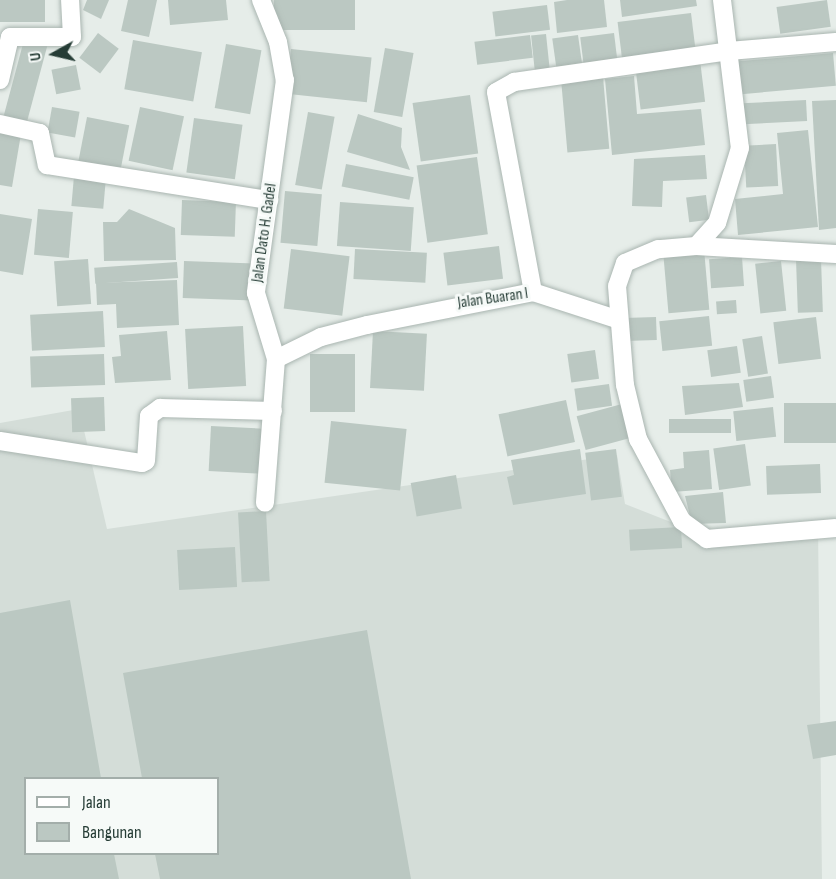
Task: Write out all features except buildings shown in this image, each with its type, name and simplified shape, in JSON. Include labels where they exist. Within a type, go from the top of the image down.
[{"type":"street","points":[[0,80],[10,37],[72,37],[70,0]]},
{"type":"street","name":"Jalan Dato H. Gadel","points":[[261,0],[278,42],[285,80],[256,293],[276,359],[265,503]]},
{"type":"street","points":[[696,246],[717,223],[736,171],[740,148],[722,0]]},
{"type":"street","points":[[533,292],[496,92],[513,82],[729,51],[836,42]]},
{"type":"street","points":[[0,124],[40,133],[47,165],[269,200]]},
{"type":"street","points":[[836,254],[696,246],[658,249],[625,263],[617,286],[619,320],[638,439],[682,521],[707,539],[836,528]]},
{"type":"street","name":"Jalan Buaran I","points":[[276,359],[321,337],[367,325],[533,292],[619,320]]},
{"type":"street","points":[[0,441],[142,463],[146,461],[149,416],[160,408],[273,411]]},
{"type":"shaded area","points":[[79,409],[107,529],[617,455],[625,504],[714,539],[818,527],[822,879],[0,879],[0,423]]}]
